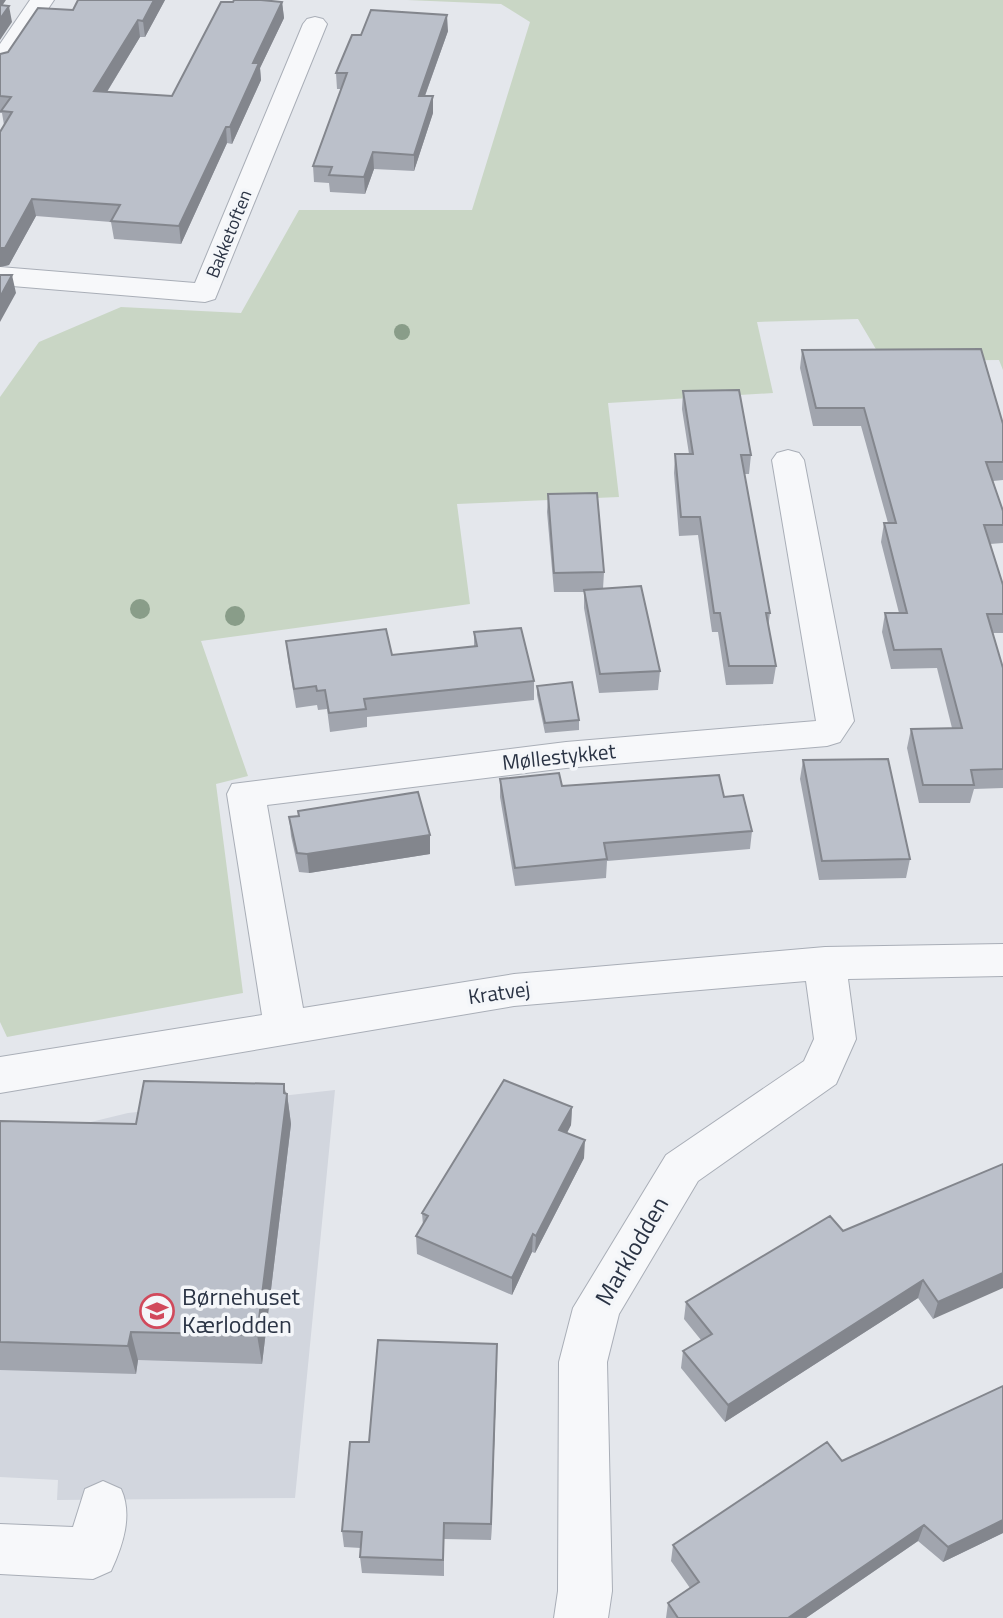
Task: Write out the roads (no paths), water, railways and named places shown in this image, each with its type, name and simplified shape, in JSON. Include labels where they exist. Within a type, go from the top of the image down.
[{"type":"street","points":[[0,62],[42,0]]},
{"type":"street","name":"Bakketoften","points":[[0,276],[205,293],[315,24]]},
{"type":"street","name":"Møllestykket","points":[[285,1026],[246,794],[566,755],[827,733],[836,722],[788,460]]},
{"type":"street","name":"Kratvej","points":[[0,1075],[514,990],[825,963],[1003,960]]},
{"type":"street","name":"Marklodden","points":[[581,1618],[585,1591],[583,1362],[597,1308],[682,1168],[821,1073],[835,1039],[825,963]]},
{"type":"street","points":[[0,1549],[93,1553],[103,1506]]},
{"type":"place","name":"Børnehuset Kærlodden","points":[[157,1311]]}]
